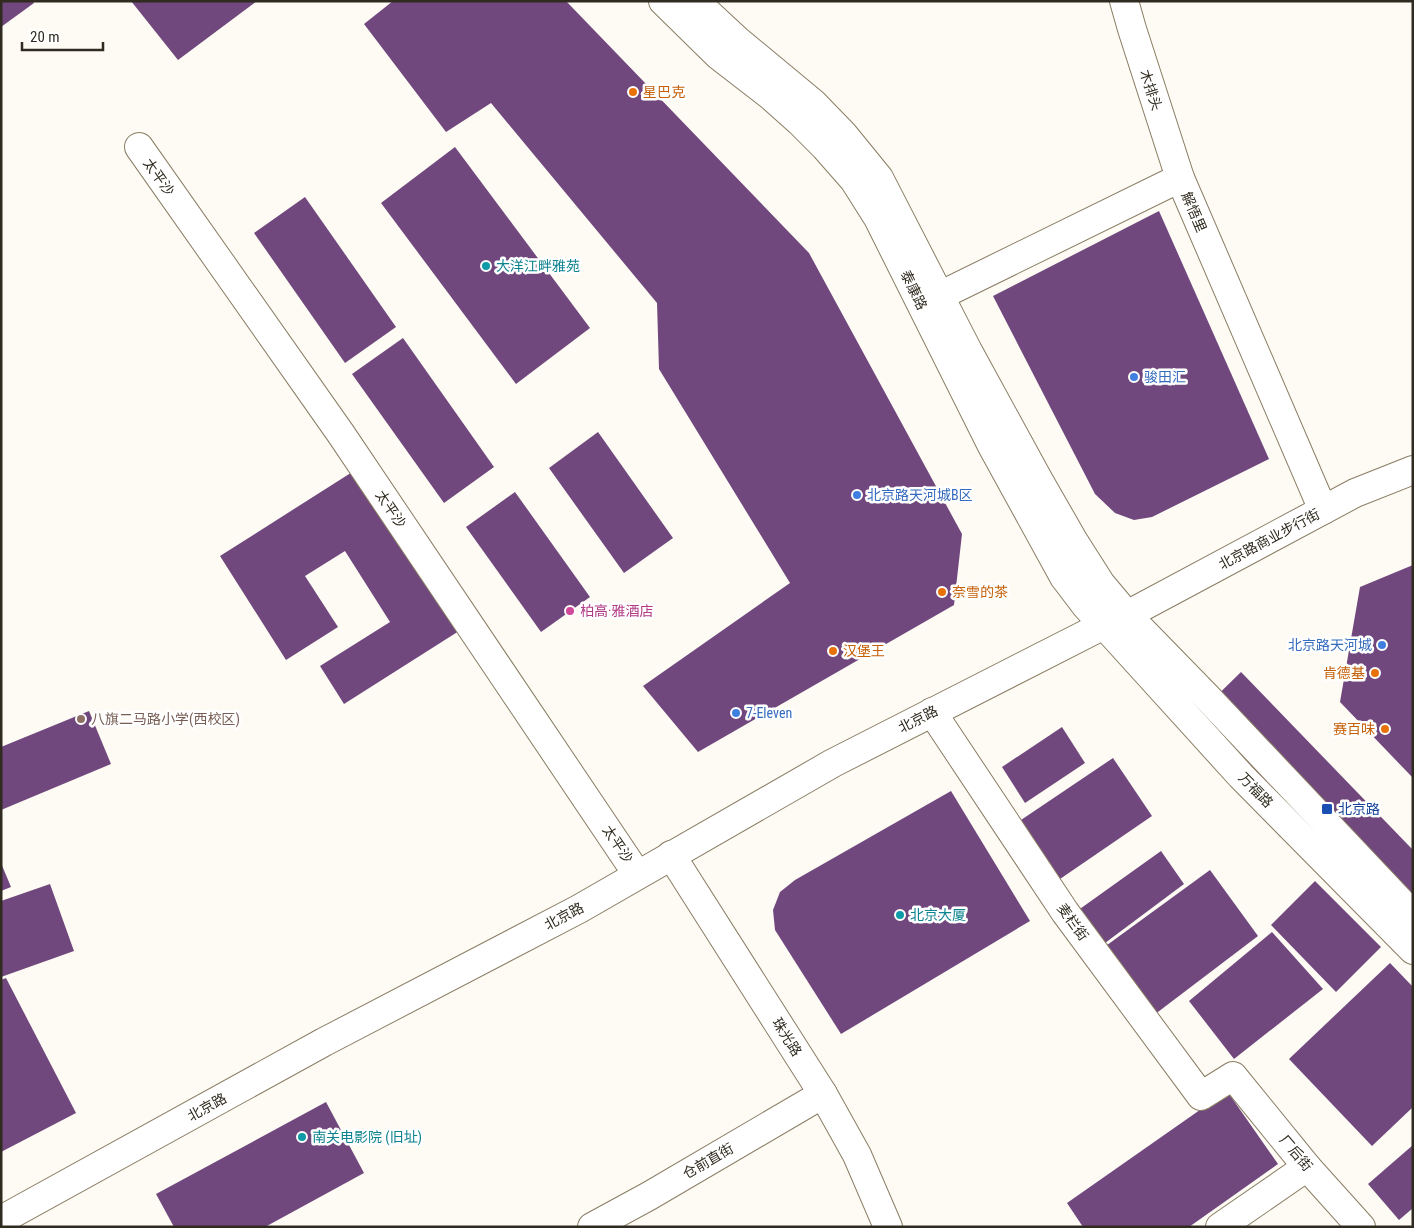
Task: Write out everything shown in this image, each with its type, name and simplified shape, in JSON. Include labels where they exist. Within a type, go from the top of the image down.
[{"type":"street","name":"泰康路","points":[[663,1],[719,56],[772,97],[800,122],[854,180],[930,301]]},
{"type":"street","name":"泰康路","points":[[695,1],[737,40],[813,103],[862,155],[879,178],[892,202],[930,301],[992,446],[1064,577],[1086,606],[1116,620]]},
{"type":"street","name":"木排头","points":[[1124,1],[1180,178]]},
{"type":"street","name":"太平沙","points":[[139,147],[341,434],[638,874]]},
{"type":"street","name":"解悟里","points":[[930,301],[1180,178],[1323,510]]},
{"type":"street","name":"北京路商业步行街","points":[[1116,620],[1355,493],[1413,470]]},
{"type":"street","name":"北京路","points":[[1,1220],[324,1042],[579,909],[833,763],[1116,620]]},
{"type":"street","name":"万福路","points":[[1116,620],[1207,696],[1413,915]]},
{"type":"street","name":"万福路","points":[[1116,620],[1241,776],[1413,950]]},
{"type":"street","name":"麦栏街","points":[[932,712],[1065,912],[1201,1096],[1233,1076]]},
{"type":"street","name":"珠光路","points":[[671,855],[823,1094],[858,1155],[888,1227]]},
{"type":"street","name":"厂后街","points":[[1233,1076],[1307,1167],[1361,1227]]},
{"type":"street","name":"仓前直街","points":[[592,1227],[649,1196],[823,1094]]},
{"type":"street","points":[[1220,1227],[1307,1167]]},
{"type":"building","points":[[1,1],[33,1],[34,3],[1,27]]},
{"type":"building","points":[[131,1],[257,1],[178,60]]},
{"type":"building","points":[[393,1],[566,1],[809,253],[962,534],[954,605],[698,752],[643,686],[790,583],[659,369],[657,303],[491,103],[446,132],[364,24]]},
{"type":"building","name":"大洋江畔雅苑","points":[[455,147],[590,328],[516,384],[381,203]]},
{"type":"building","points":[[305,197],[396,327],[345,363],[254,233]]},
{"type":"building","name":"骏田汇","points":[[1159,211],[1269,459],[1152,517],[1134,520],[1115,513],[1095,494],[993,296]]},
{"type":"building","points":[[403,338],[494,467],[444,503],[352,374]]},
{"type":"building","points":[[598,432],[673,538],[624,573],[549,468]]},
{"type":"building","points":[[357,469],[459,631],[344,704],[320,666],[390,622],[345,551],[305,576],[338,627],[286,660],[220,556]]},
{"type":"building","points":[[515,492],[590,597],[541,632],[466,527]]},
{"type":"building","name":"北京路天河城","points":[[1413,565],[1413,778],[1340,702],[1360,587]]},
{"type":"building","name":"北京路","points":[[1241,672],[1413,850],[1413,945],[1194,718]]},
{"type":"building","points":[[89,711],[111,764],[1,810],[1,747]]},
{"type":"building","points":[[1062,727],[1085,763],[1025,803],[1002,767]]},
{"type":"building","points":[[1113,758],[1152,816],[1060,879],[1021,820]]},
{"type":"building","name":"北京大厦","points":[[951,791],[1030,921],[841,1034],[775,930],[773,910],[780,892],[795,880]]},
{"type":"building","points":[[1161,851],[1184,884],[1101,946],[1077,911]]},
{"type":"building","points":[[1,863],[11,887],[1,891]]},
{"type":"building","points":[[1210,870],[1258,936],[1150,1018],[1103,948]]},
{"type":"building","points":[[1315,881],[1381,947],[1336,992],[1271,925]]},
{"type":"building","points":[[50,884],[74,951],[1,977],[1,901]]},
{"type":"building","points":[[1272,932],[1323,989],[1234,1059],[1189,1001]]},
{"type":"building","points":[[1390,963],[1413,987],[1413,1107],[1372,1146],[1289,1059]]},
{"type":"building","points":[[6,978],[76,1113],[1,1152],[1,980]]},
{"type":"building","points":[[1227,1091],[1278,1164],[1189,1227],[1083,1227],[1067,1203]]},
{"type":"building","name":"南关电影院 (旧址)","points":[[326,1102],[364,1173],[265,1227],[174,1227],[156,1194]]},
{"type":"building","points":[[1413,1145],[1413,1208],[1399,1220],[1368,1184]]},
{"type":"place","name":"星巴克","points":[[633,92]]},
{"type":"place","name":"大洋江畔雅苑","points":[[486,266]]},
{"type":"place","name":"骏田汇","points":[[1134,377]]},
{"type":"place","name":"北京路天河城B区","points":[[857,495]]},
{"type":"place","name":"奈雪的茶","points":[[942,592]]},
{"type":"place","name":"柏高·雅酒店","points":[[570,611]]},
{"type":"place","name":"北京路天河城","points":[[1382,645]]},
{"type":"place","name":"汉堡王","points":[[833,651]]},
{"type":"place","name":"肯德基","points":[[1375,673]]},
{"type":"place","name":"7-Eleven","points":[[736,713]]},
{"type":"place","name":"八旗二马路小学(西校区)","points":[[81,719]]},
{"type":"place","name":"赛百味","points":[[1385,729]]},
{"type":"place","name":"北京路","points":[[1327,809]]},
{"type":"place","name":"北京大厦","points":[[900,915]]},
{"type":"place","name":"南关电影院 (旧址)","points":[[302,1137]]}]
